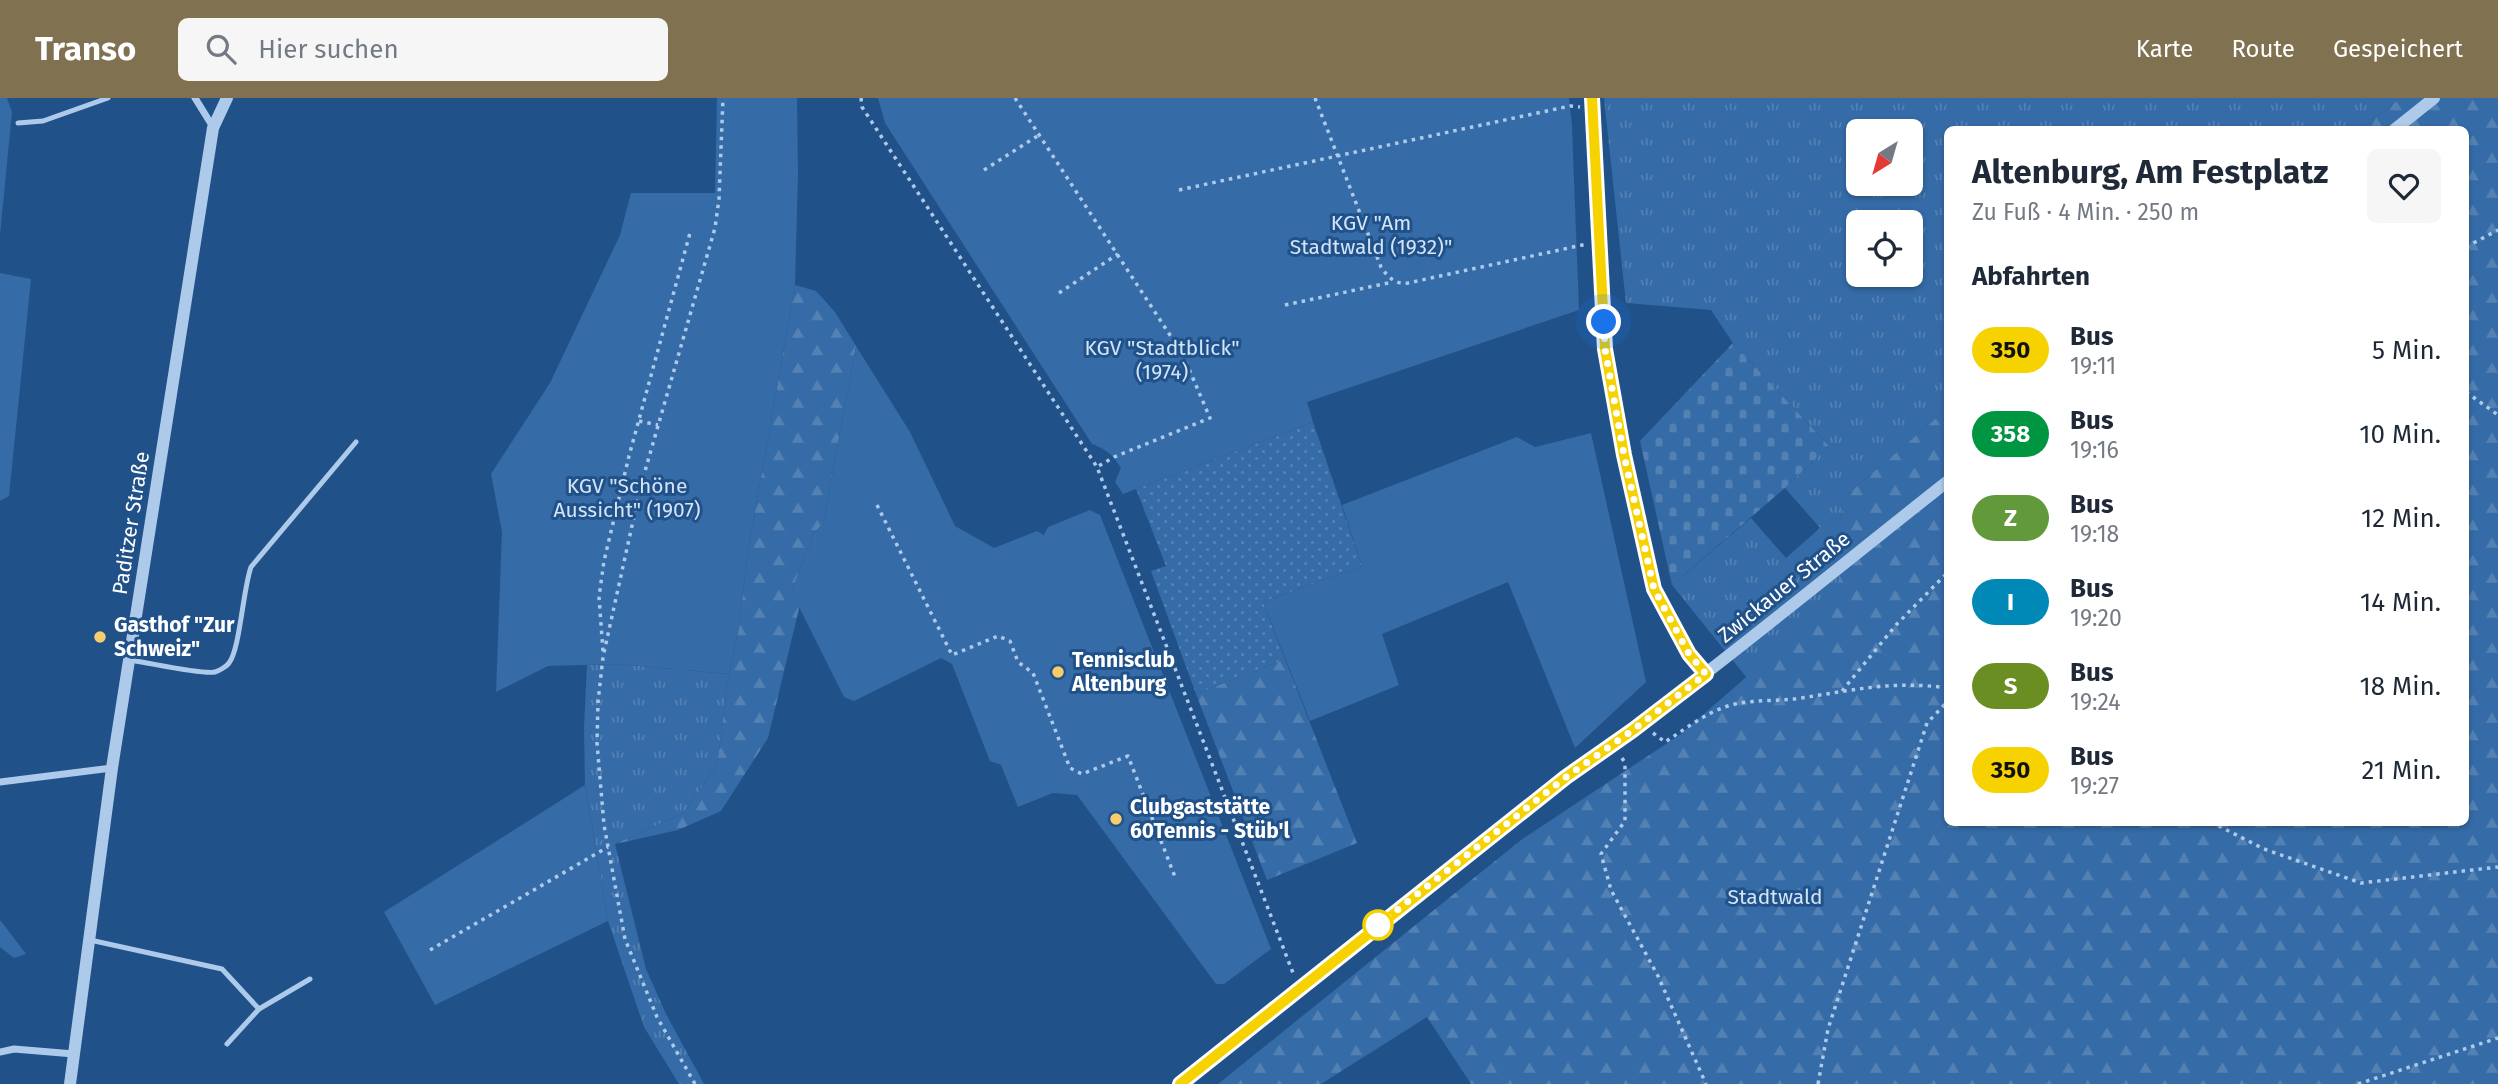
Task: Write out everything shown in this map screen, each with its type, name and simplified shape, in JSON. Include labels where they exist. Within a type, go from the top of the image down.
[{"type":"street","points":[[195,98],[213,128]]},
{"type":"street","name":"Paditzer Straße","points":[[70,1084],[128,660],[213,128],[227,98]]},
{"type":"street","points":[[1592,98],[1605,349],[1624,455],[1654,589],[1689,654],[1706,674]]},
{"type":"street","points":[[2399,126],[2434,98]]},
{"type":"street","name":"Zwickauer Straße","points":[[1180,1084],[1566,777],[1706,674],[1944,484]]},
{"type":"street","points":[[0,782],[112,768]]},
{"type":"street","points":[[0,1052],[14,1049],[74,1054]]},
{"type":"lane","points":[[18,123],[43,121],[108,98]]},
{"type":"lane","points":[[128,660],[202,672],[217,672],[229,662],[236,645],[251,567],[356,442]]},
{"type":"lane","points":[[89,940],[222,969],[259,1009]]},
{"type":"lane","points":[[227,1044],[259,1009],[310,979]]},
{"type":"path","points":[[695,1084],[657,1017],[625,939],[608,847],[597,743],[597,702],[603,657],[641,485],[706,264],[719,200],[723,98]]},
{"type":"path","points":[[861,98],[862,107],[1097,467],[1300,988]]},
{"type":"path","points":[[1015,98],[1183,355],[1210,418],[1114,457],[1097,467]]},
{"type":"path","points":[[1315,98],[1381,267],[1389,278],[1408,283],[1575,245],[1600,242]]},
{"type":"path","points":[[1179,190],[1570,106],[1593,109]]},
{"type":"path","points":[[984,170],[1039,135]]},
{"type":"path","points":[[2469,245],[2498,230]]},
{"type":"path","points":[[603,657],[599,597],[604,561],[690,233]]},
{"type":"path","points":[[1059,293],[1118,254]]},
{"type":"path","points":[[1286,304],[1395,281]]},
{"type":"path","points":[[2469,394],[2498,415]]},
{"type":"path","points":[[639,420],[658,425]]},
{"type":"path","points":[[877,505],[952,654],[998,636],[1010,641],[1018,662],[1033,673],[1070,768],[1082,774],[1128,756],[1175,877]]},
{"type":"path","points":[[1842,691],[1896,625],[1944,576]]},
{"type":"path","points":[[1641,723],[1665,743],[1703,717],[1734,705],[1889,684],[1944,688]]},
{"type":"path","points":[[1818,1084],[1828,1029],[1927,723],[1944,705]]},
{"type":"path","points":[[1613,744],[1625,763],[1625,821],[1601,853],[1611,890],[1658,976],[1706,1084]]},
{"type":"path","points":[[2219,826],[2264,849],[2361,883],[2498,867]]},
{"type":"path","points":[[430,950],[608,847]]},
{"type":"path","points":[[2358,1084],[2498,1038]]},
{"type":"green space","points":[[0,98],[7,98],[12,112],[0,235]]},
{"type":"green space","name":"KGV \"Schöne Aussicht\" (1907)","points":[[717,98],[797,98],[795,285],[729,674],[617,664],[548,666],[496,692],[502,532],[491,474],[550,383],[620,235],[631,193],[715,193]]},
{"type":"green space","points":[[878,98],[1569,98],[1579,310],[1307,402],[1313,422],[1123,494],[1115,482],[1121,468],[1109,453],[1092,444],[885,123]]},
{"type":"green space","points":[[1604,98],[2401,98],[2364,126],[1944,126],[1944,411],[1842,499],[1839,597],[1747,678],[1672,585],[1751,518],[1786,558],[1820,528],[1785,488],[1829,446],[1733,343],[1711,310],[1626,303]]},
{"type":"green space","name":"Stadtwald","points":[[2401,98],[2498,98],[2498,1084],[1471,1084],[1427,1017],[1321,1084],[1218,1084],[1521,840],[1681,734],[1838,597],[1842,499],[1944,411],[1944,826],[2469,826],[2469,126],[2364,126]]},
{"type":"green space","points":[[0,273],[31,279],[9,496],[0,501]]},
{"type":"green space","points":[[795,285],[816,291],[835,312],[856,346],[823,524],[813,534],[792,591],[802,596],[768,738],[721,811],[678,830],[615,844],[684,813],[717,765],[749,545]]},
{"type":"green space","points":[[1733,343],[1829,446],[1785,488],[1672,585],[1640,441]]},
{"type":"green space","name":"Tennisclub Altenburg","points":[[856,346],[910,432],[955,526],[994,548],[1037,531],[1044,535],[1048,527],[1090,510],[1100,515],[1271,949],[1224,984],[1216,984],[1077,795],[1053,793],[1018,807],[1001,765],[990,761],[952,664],[941,658],[854,701],[844,697],[798,605],[801,596],[792,591],[813,534],[823,524]]},
{"type":"green space","points":[[1313,422],[1362,566],[1263,602],[1285,659],[1196,694],[1151,571],[1166,566],[1136,489]]},
{"type":"green space","points":[[1591,433],[1646,682],[1575,748],[1508,582],[1382,634],[1399,685],[1310,721],[1263,602],[1362,566],[1342,505],[1517,437],[1535,447]]},
{"type":"green space","points":[[1285,659],[1357,843],[1267,880],[1196,694]]},
{"type":"green space","points":[[617,664],[729,674],[717,765],[684,813],[615,844],[646,969],[666,1014],[704,1084],[679,1084],[644,1027],[608,921],[585,785],[584,728],[587,665]]},
{"type":"green space","points":[[585,785],[608,921],[435,1005],[384,912]]},
{"type":"green space","points":[[0,921],[26,954],[14,958],[0,947]]},
{"type":"bus line","name":"350","points":[[1180,1084],[1566,777],[1706,674],[1689,654],[1654,589],[1624,455],[1605,349],[1592,98]]},
{"type":"place","name":"Gasthof \"Zur Schweiz\"","points":[[100,637]]},
{"type":"place","name":"Tennisclub Altenburg","points":[[1058,672]]},
{"type":"place","name":"Clubgaststätte 60Tennis - Stüb'l","points":[[1116,819]]},
{"type":"route","points":[[1378,925],[1566,777],[1706,674],[1689,654],[1654,589],[1624,455],[1605,349],[1604,322]]},
{"type":"park label","name":"KGV \"Am Stadtwald (1932)\"","points":[[1371,235]]},
{"type":"park label","name":"KGV \"Stadtblick\" (1974)","points":[[1162,360]]}]
